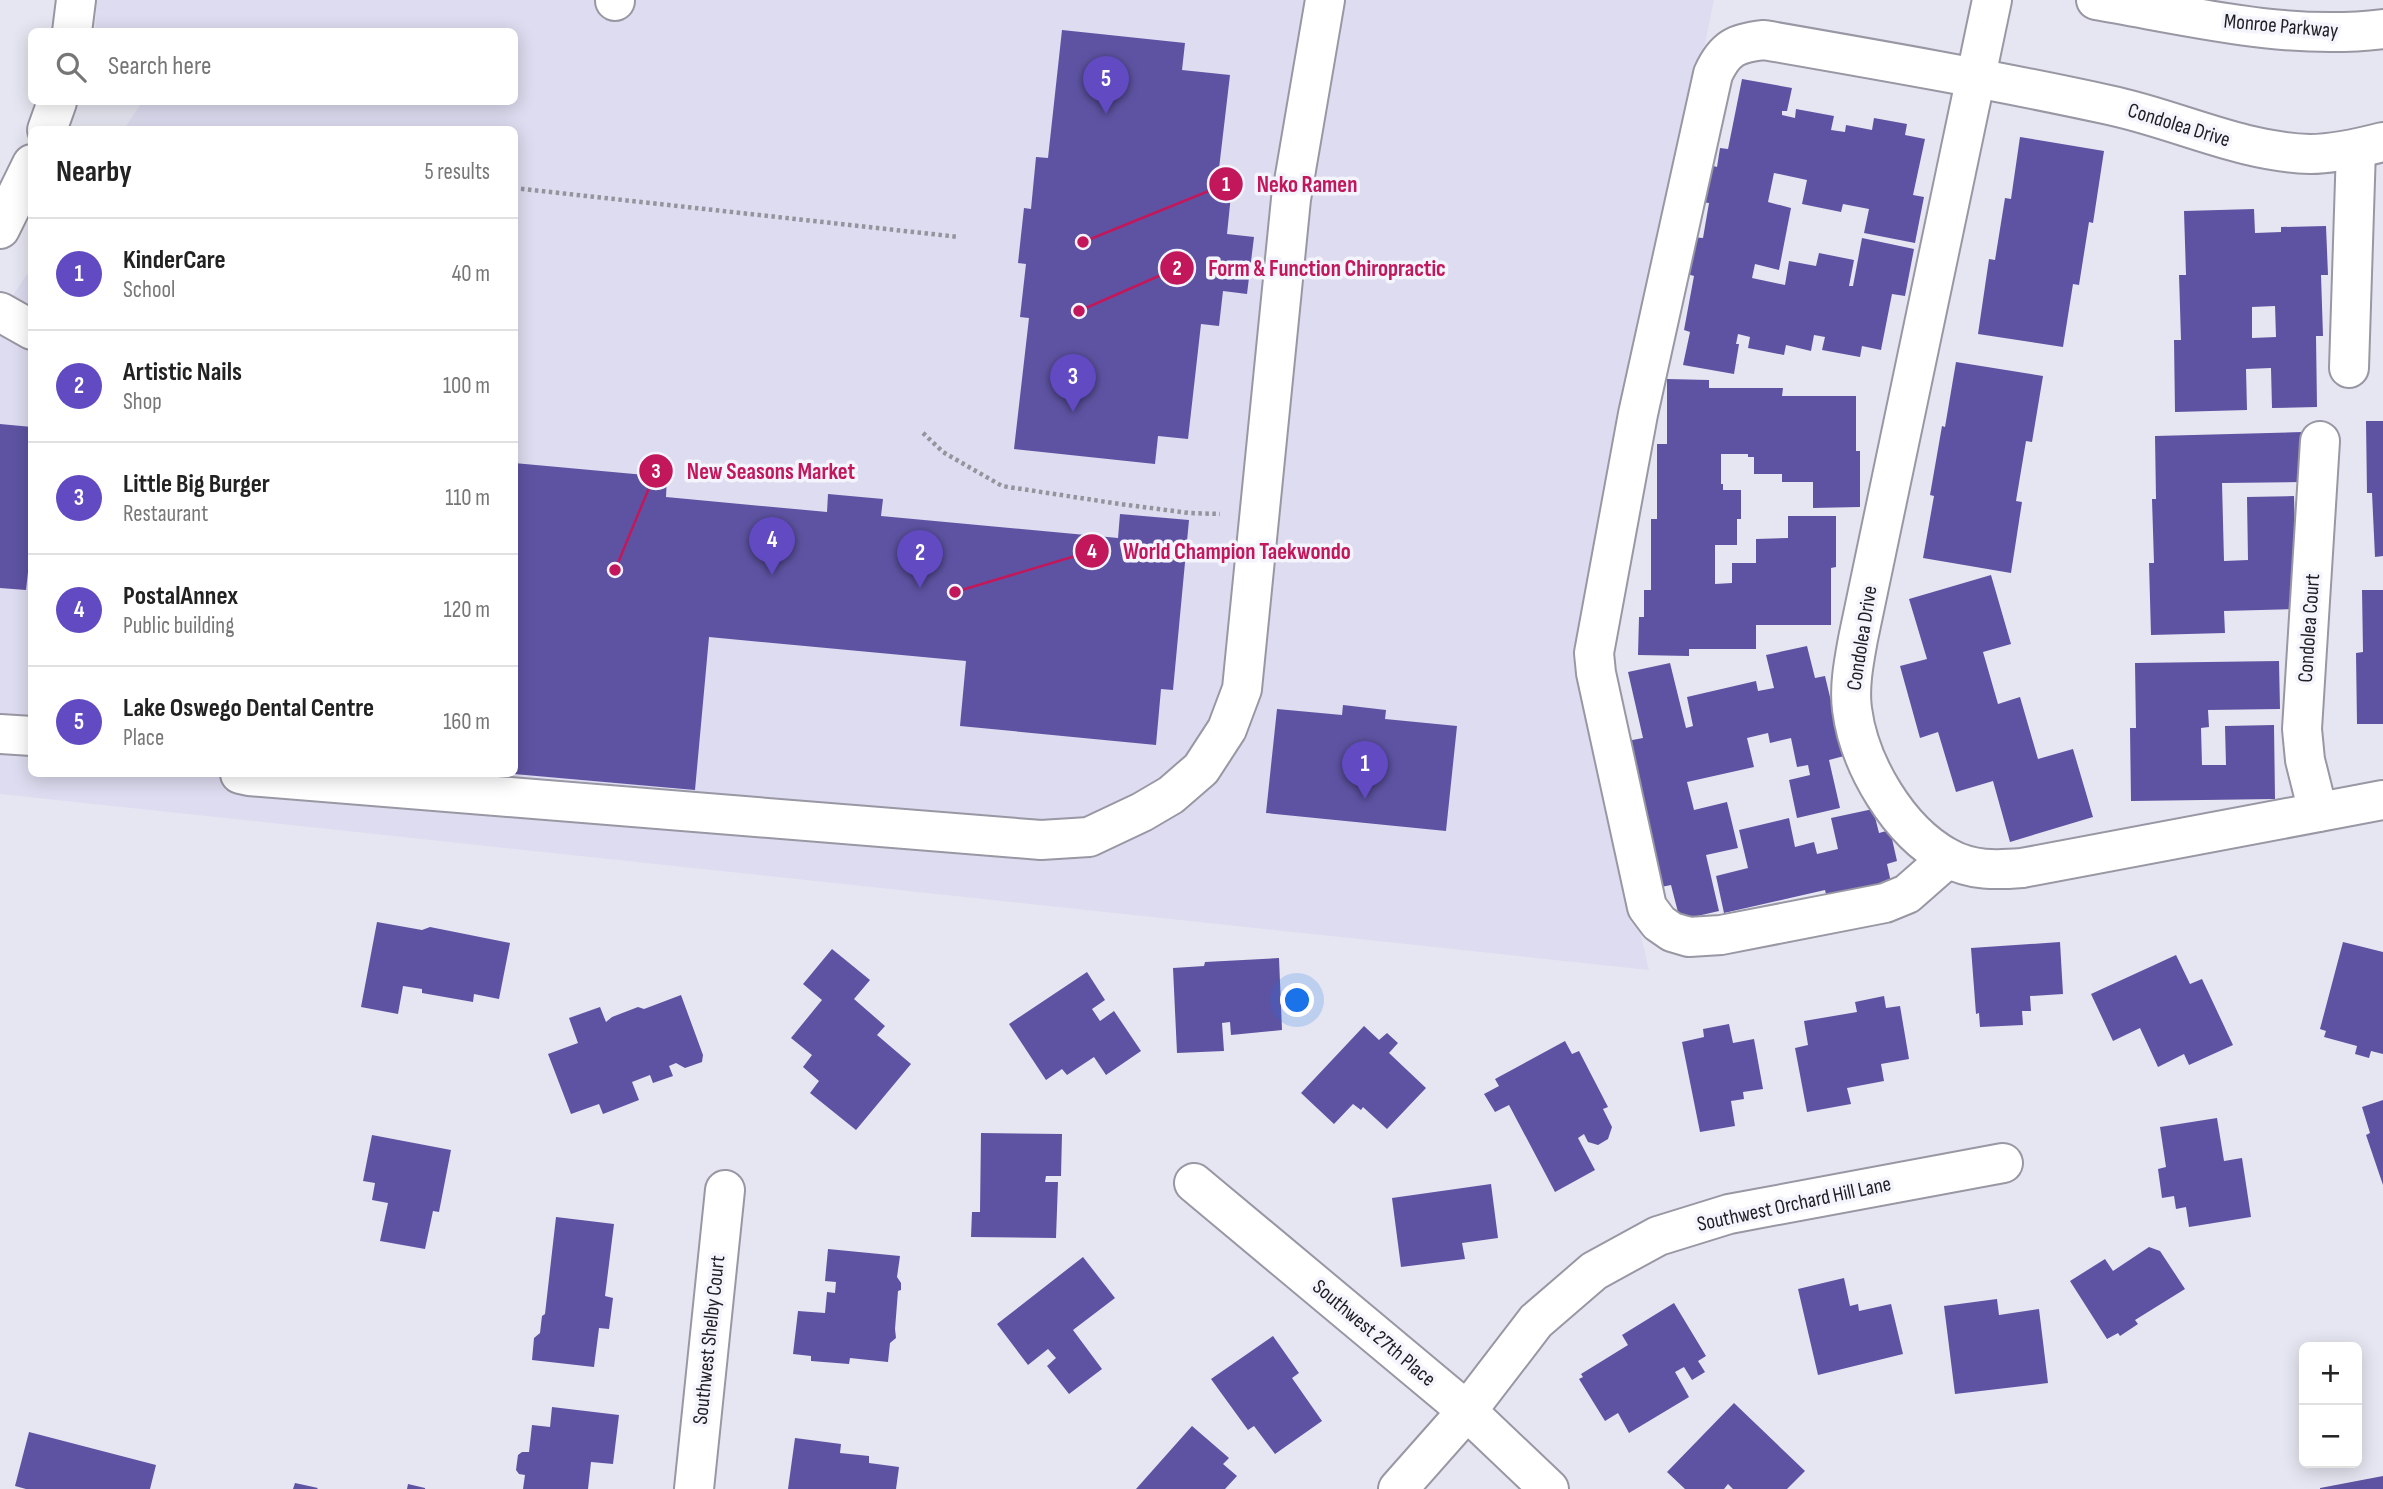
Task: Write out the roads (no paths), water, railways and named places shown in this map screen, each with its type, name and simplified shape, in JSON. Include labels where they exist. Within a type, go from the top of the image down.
[{"type":"street","points":[[72,28],[76,0]]},
{"type":"street","points":[[261,777],[1041,841],[1089,837],[1142,813],[1171,795],[1201,769],[1227,729],[1242,689],[1291,199],[1325,0]]},
{"type":"street","name":"Condolea Drive","points":[[1992,0],[1852,677],[1852,707],[1860,749],[1873,777],[1886,798],[1924,840],[1948,858],[1987,870],[2022,868],[2383,800]]},
{"type":"street","name":"Monroe Parkway","points":[[2096,0],[2225,22],[2298,31],[2336,33],[2383,29]]},
{"type":"street","points":[[1948,858],[1907,894],[1885,903],[1721,935],[1689,937],[1672,932],[1659,923],[1647,906],[1596,673],[1594,653],[1638,414],[1713,74],[1720,58],[1732,48],[1763,40],[1976,77]]},
{"type":"street","name":"Condolea Drive","points":[[1976,77],[2142,112],[2229,140],[2275,151],[2312,154],[2370,145]]},
{"type":"street","points":[[48,126],[56,105]]},
{"type":"street","points":[[2349,368],[2370,145]]},
{"type":"street","points":[[0,229],[28,172]]},
{"type":"street","points":[[0,312],[28,328]]},
{"type":"street","name":"Condolea Court","points":[[2318,813],[2305,760],[2302,729],[2320,441]]},
{"type":"street","points":[[0,734],[28,736]]},
{"type":"street","name":"Southwest Orchard Hill Lane","points":[[1398,1489],[1467,1411],[1536,1321],[1594,1271],[1658,1236],[1729,1214],[2003,1163]]},
{"type":"street","name":"Southwest 27th Place","points":[[1194,1182],[1467,1411],[1549,1489]]},
{"type":"street","name":"Southwest Shelby Court","points":[[694,1489],[725,1190]]},
{"type":"place","name":"Lake Oswego Dental Centre","points":[[1106,114]]},
{"type":"place","name":"Neko Ramen","points":[[1083,242]]},
{"type":"place","name":"Form & Function Chiropractic","points":[[1079,311]]},
{"type":"place","name":"Little Big Burger","points":[[1073,412]]},
{"type":"place","name":"New Seasons Market","points":[[615,570]]},
{"type":"place","name":"PostalAnnex","points":[[772,575]]},
{"type":"place","name":"Artistic Nails","points":[[920,588]]},
{"type":"place","name":"World Champion Taekwondo","points":[[955,592]]},
{"type":"place","name":"KinderCare","points":[[1365,799]]}]
